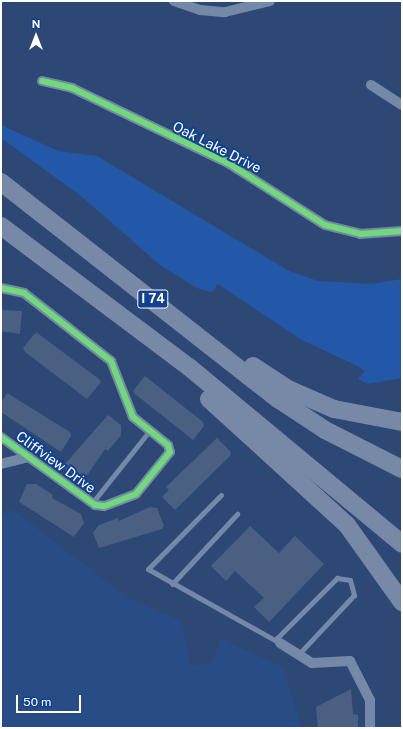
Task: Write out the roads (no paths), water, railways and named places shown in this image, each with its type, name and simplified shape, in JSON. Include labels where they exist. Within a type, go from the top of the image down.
[{"type":"highway","name":"I 74","points":[[1,182],[125,275],[278,399],[325,430],[402,469]]},
{"type":"highway","name":"I 74","points":[[1,226],[140,333],[189,367],[402,544]]},
{"type":"highway","points":[[125,275],[288,389],[334,409],[402,422]]},
{"type":"highway","points":[[140,333],[335,513],[385,575],[402,602]]},
{"type":"highway","points":[[385,575],[402,610]]},
{"type":"street","points":[[174,1],[200,10],[225,12],[270,1]]},
{"type":"street","name":"Oak Lake Drive","points":[[42,81],[72,88],[228,164],[325,225],[360,234],[402,231]]},
{"type":"street","points":[[372,85],[402,104]]},
{"type":"street","points":[[1,288],[24,293],[111,361],[130,413],[150,430]]},
{"type":"street","name":"Cliffview Drive","points":[[1,437],[92,503],[104,506],[136,494],[170,452],[168,445],[150,430]]},
{"type":"street","name":"Cliffview Drive","points":[[1,464],[30,457]]},
{"type":"street","points":[[277,642],[296,656],[312,663],[350,660],[370,700],[370,728]]},
{"type":"lane","points":[[92,503],[150,430]]},
{"type":"lane","points":[[221,495],[148,569],[172,584],[277,642],[337,578],[350,580],[354,595],[296,656]]},
{"type":"lane","points":[[172,584],[237,514]]}]
